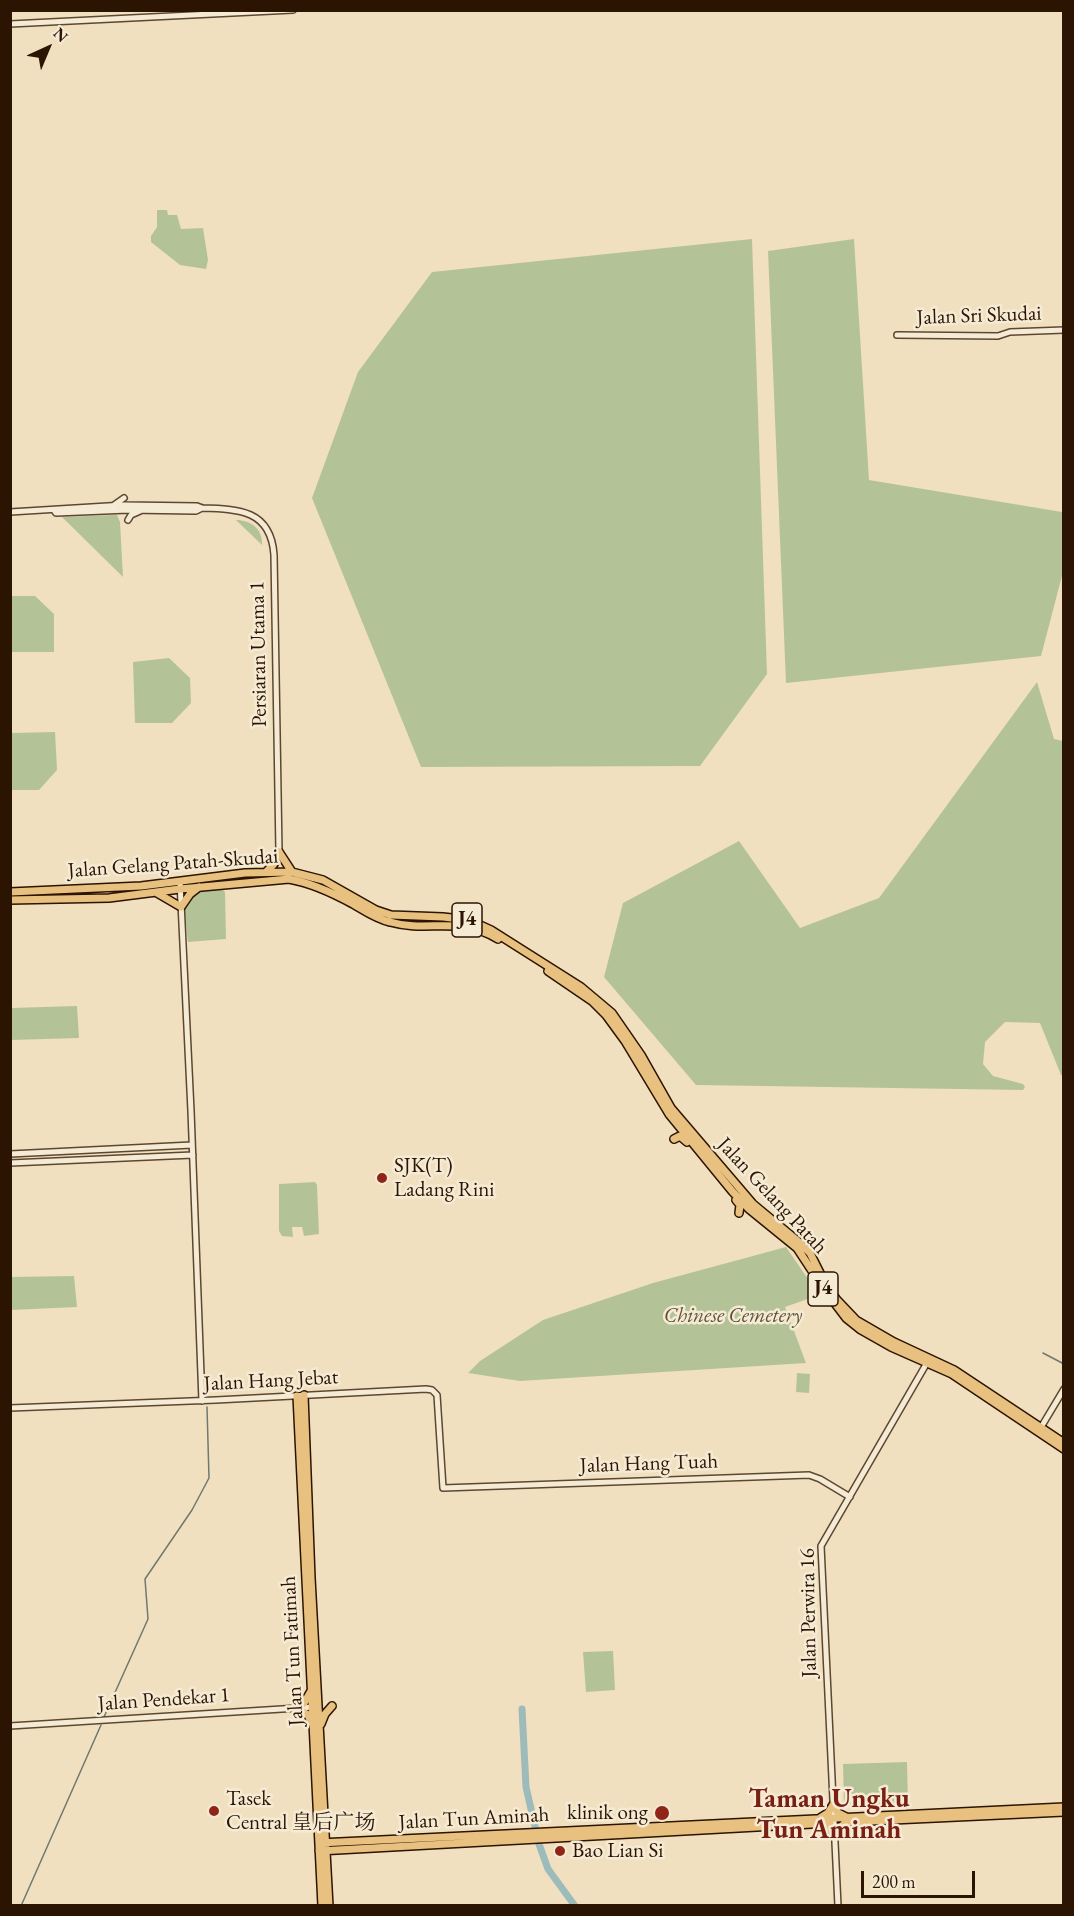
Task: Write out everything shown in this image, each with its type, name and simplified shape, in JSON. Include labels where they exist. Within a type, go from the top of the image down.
[{"type":"main road","points":[[267,871],[274,864],[279,852]]},
{"type":"main road","points":[[279,852],[292,873]]},
{"type":"main road","name":"Jalan Gelang Patah-Skudai","points":[[10,900],[109,898],[154,893],[180,885],[267,871],[292,873],[323,880],[376,910],[391,915],[443,917],[478,923],[521,948],[601,1002],[616,1023]]},
{"type":"main road","name":"Jalan Gelang Patah-Skudai","points":[[10,892],[141,886],[200,887],[289,879],[300,881],[329,892],[373,916],[390,922],[405,925],[473,927],[513,948],[576,989],[616,1023]]},
{"type":"main road","points":[[154,893],[181,907],[190,894],[200,887]]},
{"type":"main road","points":[[75,888],[96,893],[76,899]]},
{"type":"main road","name":"Jalan Gelang Patah","points":[[616,1023],[630,1038],[671,1108],[753,1204],[810,1253],[826,1285],[849,1313],[864,1326],[928,1361]]},
{"type":"main road","name":"Jalan Gelang Patah","points":[[616,1023],[669,1114],[723,1181],[747,1206],[804,1256],[824,1289],[846,1318],[861,1330],[928,1361]]},
{"type":"main road","points":[[674,1139],[681,1137],[706,1160]]},
{"type":"main road","points":[[723,1181],[740,1205],[740,1215],[749,1213],[764,1221]]},
{"type":"main road","name":"J4","points":[[928,1361],[1064,1443]]},
{"type":"main road","name":"Jalan Tun Fatimah","points":[[300,1396],[312,1689],[316,1707]]},
{"type":"main road","name":"Jalan Tun Fatimah","points":[[300,1396],[316,1707],[315,1773],[323,1847]]},
{"type":"main road","name":"J4","points":[[1040,1430],[1064,1449]]},
{"type":"main road","points":[[312,1689],[308,1697],[297,1708],[308,1715],[316,1728],[332,1706]]},
{"type":"main road","name":"Jalan Tun Fatimah","points":[[316,1728],[321,1753],[322,1905]]},
{"type":"main road","points":[[315,1773],[318,1770],[317,1756],[321,1753]]},
{"type":"main road","points":[[833,1805],[838,1813],[847,1820],[834,1834],[819,1822],[833,1805]]},
{"type":"main road","name":"Jalan Tun Aminah","points":[[323,1847],[1064,1807]]},
{"type":"main road","name":"Jalan Tun Aminah","points":[[847,1820],[1064,1812]]},
{"type":"main road","points":[[323,1847],[329,1905]]},
{"type":"street","points":[[10,24],[293,10]]},
{"type":"street","name":"Jalan Sri Skudai","points":[[897,335],[998,336],[1010,332],[1064,330]]},
{"type":"street","points":[[126,498],[140,508],[126,519],[111,508],[126,498]]},
{"type":"street","name":"Persiaran Utama 1","points":[[10,512],[57,508],[196,511],[202,508],[244,511],[266,527],[273,538],[279,852]]},
{"type":"street","points":[[180,885],[202,1401]]},
{"type":"street","points":[[10,1154],[192,1146]]},
{"type":"street","points":[[10,1163],[193,1155]]},
{"type":"street","name":"Jalan Perwira 16","points":[[838,1905],[821,1546],[928,1361]]},
{"type":"street","points":[[201,1382],[204,1392],[216,1400]]},
{"type":"street","points":[[186,1402],[198,1393],[201,1382]]},
{"type":"street","name":"Jalan Hang Jebat","points":[[10,1408],[186,1402],[426,1389],[435,1392],[443,1488]]},
{"type":"street","points":[[1040,1430],[1064,1389]]},
{"type":"street","name":"Jalan Hang Tuah","points":[[443,1488],[809,1475],[850,1497]]},
{"type":"street","name":"Jalan Pendekar 1","points":[[10,1726],[316,1707]]},
{"type":"green space","points":[[157,210],[167,210],[168,215],[177,215],[181,229],[203,228],[208,260],[206,269],[180,265],[151,242],[151,236],[157,227]]},
{"type":"green space","points":[[752,239],[767,674],[700,766],[421,767],[312,498],[358,372],[432,272]]},
{"type":"green space","points":[[854,239],[869,480],[1062,512],[1063,572],[1041,656],[786,683],[768,251]]},
{"type":"green space","points":[[117,515],[120,522],[123,577],[62,517]]},
{"type":"green space","points":[[236,520],[247,522],[255,527],[262,539],[262,545]]},
{"type":"green space","points":[[11,596],[35,596],[54,614],[54,652],[11,652]]},
{"type":"green space","points":[[169,658],[190,678],[191,703],[172,723],[135,723],[133,662]]},
{"type":"green space","points":[[1037,682],[1054,739],[1063,741],[1063,1075],[1061,1075],[1040,1023],[1005,1022],[985,1042],[983,1064],[993,1076],[1023,1084],[1025,1087],[1023,1090],[696,1085],[604,977],[623,903],[739,841],[800,928],[879,898]]},
{"type":"green space","points":[[55,732],[57,770],[39,790],[12,790],[11,733]]},
{"type":"green space","points":[[222,889],[225,892],[226,939],[188,942],[184,907],[200,890]]},
{"type":"green space","points":[[77,1006],[79,1038],[11,1040],[11,1008]]},
{"type":"green space","points":[[315,1182],[319,1234],[304,1236],[302,1227],[292,1227],[293,1237],[282,1236],[279,1231],[279,1184]]},
{"type":"green space","name":"Chinese Cemetery","points":[[786,1247],[819,1295],[785,1307],[806,1363],[520,1381],[468,1373],[480,1361],[543,1320],[653,1283]]},
{"type":"green space","points":[[74,1276],[77,1307],[11,1310],[11,1277]]},
{"type":"green space","points":[[797,1373],[810,1374],[809,1393],[796,1392]]},
{"type":"green space","points":[[613,1651],[615,1690],[586,1692],[583,1652]]},
{"type":"green space","points":[[907,1762],[908,1804],[844,1806],[843,1764]]},
{"type":"waterway","points":[[1043,1353],[1064,1364]]},
{"type":"waterway","points":[[104,1717],[148,1619],[145,1579],[192,1510],[209,1478],[207,1407]]},
{"type":"waterway","points":[[522,1709],[526,1787],[539,1844],[548,1869],[575,1906]]},
{"type":"waterway","points":[[21,1906],[101,1725]]},
{"type":"place","name":"SJK(T) Ladang Rini","points":[[382,1178]]},
{"type":"place","name":"Tasek Central 皇后广场","points":[[214,1811]]},
{"type":"place","name":"klinik ong","points":[[662,1813]]},
{"type":"place","name":"Bao Lian Si","points":[[560,1851]]},
{"type":"district","name":"Taman Ungku Tun Aminah","points":[[829,1816]]}]
